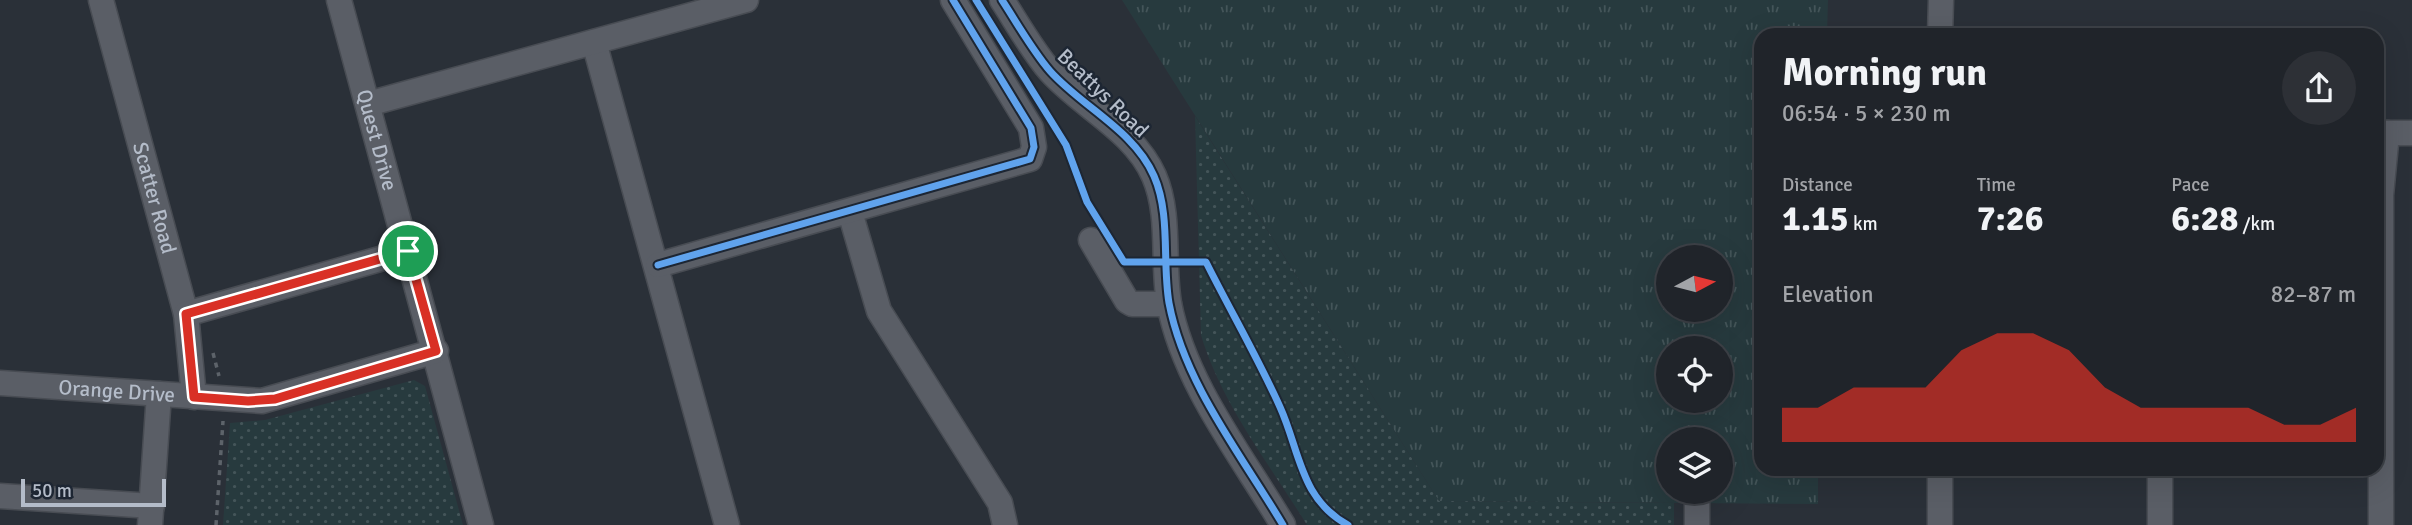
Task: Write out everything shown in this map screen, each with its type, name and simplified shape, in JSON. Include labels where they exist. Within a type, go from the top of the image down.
[{"type":"street","name":"Scatter Road","points":[[101,0],[186,314],[194,368],[194,397]]},
{"type":"street","name":"Quest Drive","points":[[339,0],[481,525]]},
{"type":"street","points":[[368,104],[746,0]]},
{"type":"street","points":[[658,265],[1030,159],[1034,147],[1031,128],[953,0]]},
{"type":"street","name":"Beattys Road","points":[[1002,0],[1049,70],[1127,138],[1154,176],[1162,206],[1170,304],[1193,370],[1283,525]]},
{"type":"street","points":[[1940,28],[1941,0]]},
{"type":"street","points":[[594,42],[658,265],[727,525]]},
{"type":"street","points":[[2384,178],[2392,133]]},
{"type":"street","points":[[850,212],[879,311],[1000,503],[1005,525]]},
{"type":"street","points":[[1091,240],[1127,301],[1132,304],[1170,304]]},
{"type":"street","points":[[186,314],[408,251]]},
{"type":"street","name":"Orange Drive","points":[[0,383],[248,401],[275,399],[436,351]]},
{"type":"street","points":[[0,496],[151,515],[159,394]]},
{"type":"street","points":[[1940,476],[1940,525]]},
{"type":"street","points":[[2160,476],[2160,525]]},
{"type":"street","points":[[2381,476],[2381,525]]},
{"type":"path","points":[[216,525],[223,418]]},
{"type":"green space","points":[[1122,0],[1828,0],[1827,28],[1754,28],[1754,476],[1818,476],[1818,504],[1733,503],[1733,427],[1656,427],[1656,503],[1439,501]]},
{"type":"green space","points":[[1195,116],[1439,501],[1674,504],[1674,525],[1307,525],[1234,409],[1201,335]]},
{"type":"green space","points":[[414,380],[425,386],[463,525],[223,525],[230,423],[265,420]]},
{"type":"cycle path","points":[[658,265],[1030,159],[1034,147],[1031,128],[953,0]]},
{"type":"cycle path","points":[[976,0],[1066,145],[1087,202],[1124,262],[1206,262],[1263,370],[1311,488],[1320,502],[1348,525]]},
{"type":"cycle path","points":[[1002,0],[1050,71],[1134,145],[1154,176],[1163,207],[1169,303],[1187,362],[1216,418],[1283,525]]},
{"type":"route","points":[[408,251],[436,351],[275,399],[248,401],[194,397],[195,376],[186,314],[408,251]]}]
